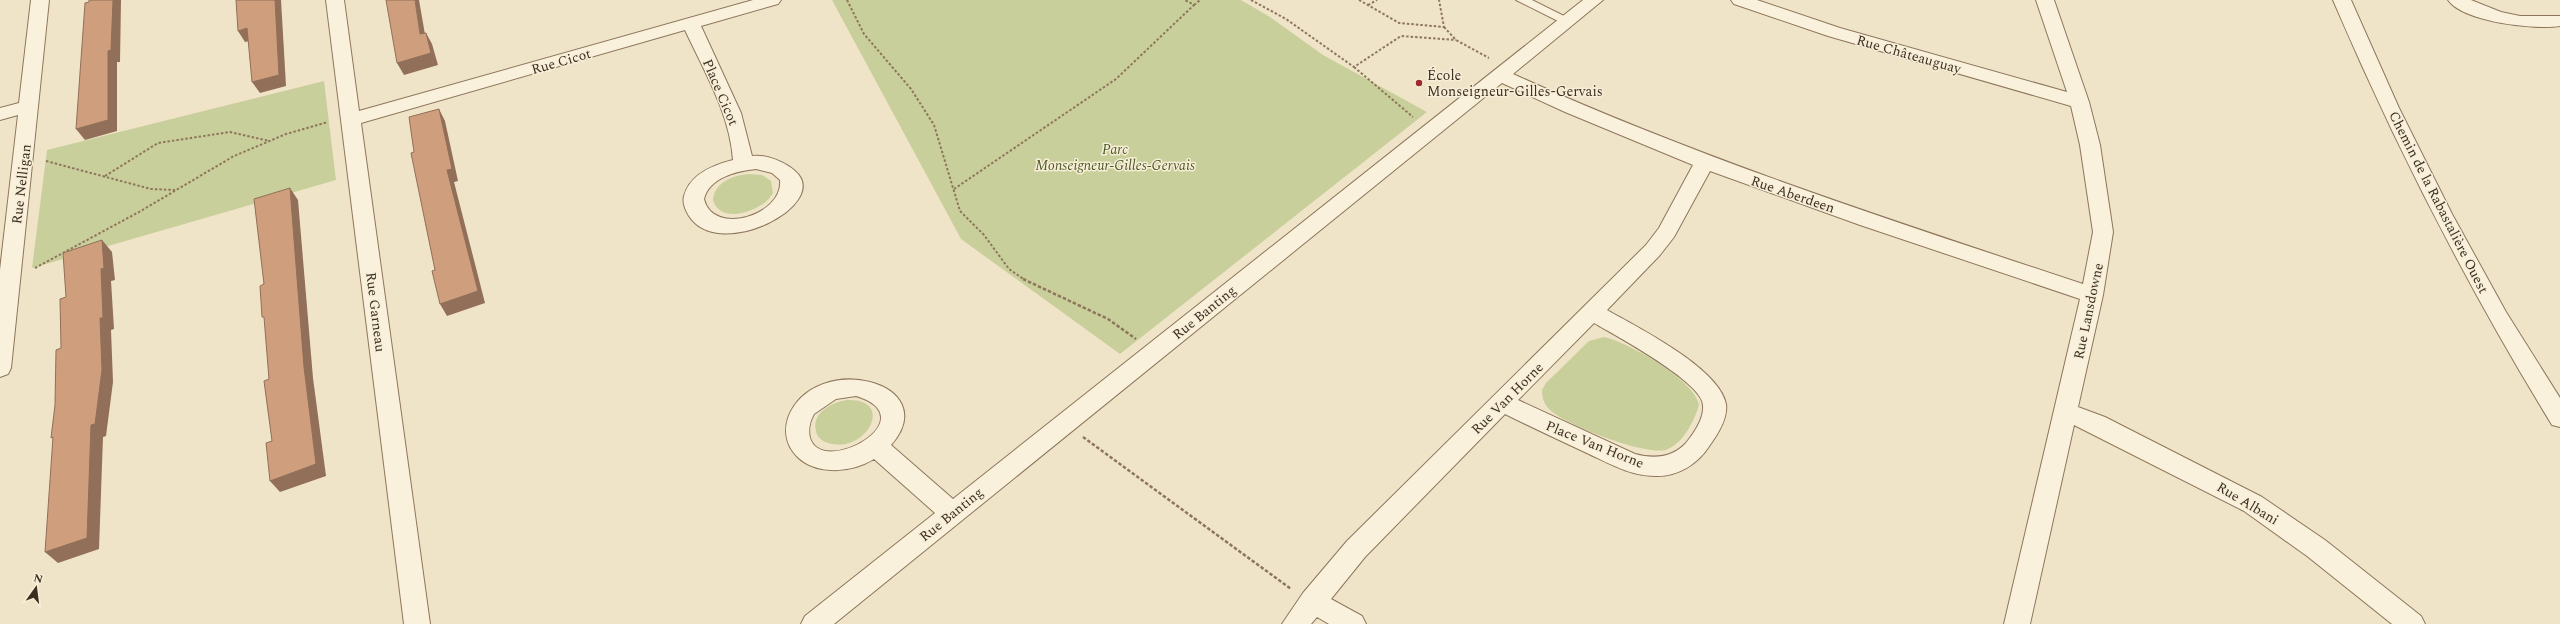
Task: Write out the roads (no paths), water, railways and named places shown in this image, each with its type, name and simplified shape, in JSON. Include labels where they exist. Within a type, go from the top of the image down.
[{"type":"street","name":"Rue Nelligan","points":[[0,368],[5,283],[24,156],[40,0]]},
{"type":"street","name":"Rue Garneau","points":[[335,0],[417,624]]},
{"type":"street","name":"Rue Cicot","points":[[351,118],[691,24],[772,0]]},
{"type":"street","name":"Rue Banting","points":[[814,624],[1498,68],[1568,21],[1594,0]]},
{"type":"street","name":"Rue Châteauguay","points":[[1740,0],[1841,34],[2080,102]]},
{"type":"street","name":"Rue Lansdowne","points":[[2017,624],[2066,412],[2102,242],[2102,221],[2090,146],[2080,102],[2045,0]]},
{"type":"street","name":"Chemin de la Rabastalière Ouest","points":[[2342,0],[2449,229],[2508,334],[2560,418]]},
{"type":"street","points":[[2457,0],[2485,13],[2511,20],[2536,23],[2560,21]]},
{"type":"street","name":"Place Cicot","points":[[691,24],[718,82],[744,148],[743,162]]},
{"type":"street","name":"Rue Aberdeen","points":[[1498,68],[1626,131],[1704,163],[2092,295]]},
{"type":"street","points":[[0,114],[30,106]]},
{"type":"street","points":[[743,162],[770,164],[782,169],[790,177],[793,187],[789,198],[774,213],[752,224],[720,225],[707,221],[698,214],[694,205],[694,195],[701,185],[724,168],[743,162]]},
{"type":"street","name":"Rue Van Horne","points":[[1295,624],[1302,595],[1356,549],[1503,403],[1661,241],[1704,163]]},
{"type":"street","name":"Place Van Horne","points":[[1503,403],[1550,427],[1637,464],[1665,466],[1688,456],[1700,441],[1714,415],[1714,403],[1709,390],[1691,373],[1592,312]]},
{"type":"street","name":"Rue Albani","points":[[2066,412],[2104,428],[2253,504],[2299,535],[2412,624]]},
{"type":"street","points":[[876,448],[952,513]]},
{"type":"street","points":[[1302,595],[1353,624]]},
{"type":"lane","points":[[1522,0],[1568,21]]},
{"type":"place","name":"École Monseigneur-Gilles-Gervais","points":[[1419,83]]},
{"type":"park label","name":"Parc Monseigneur-Gilles-Gervais","points":[[1115,158]]}]
